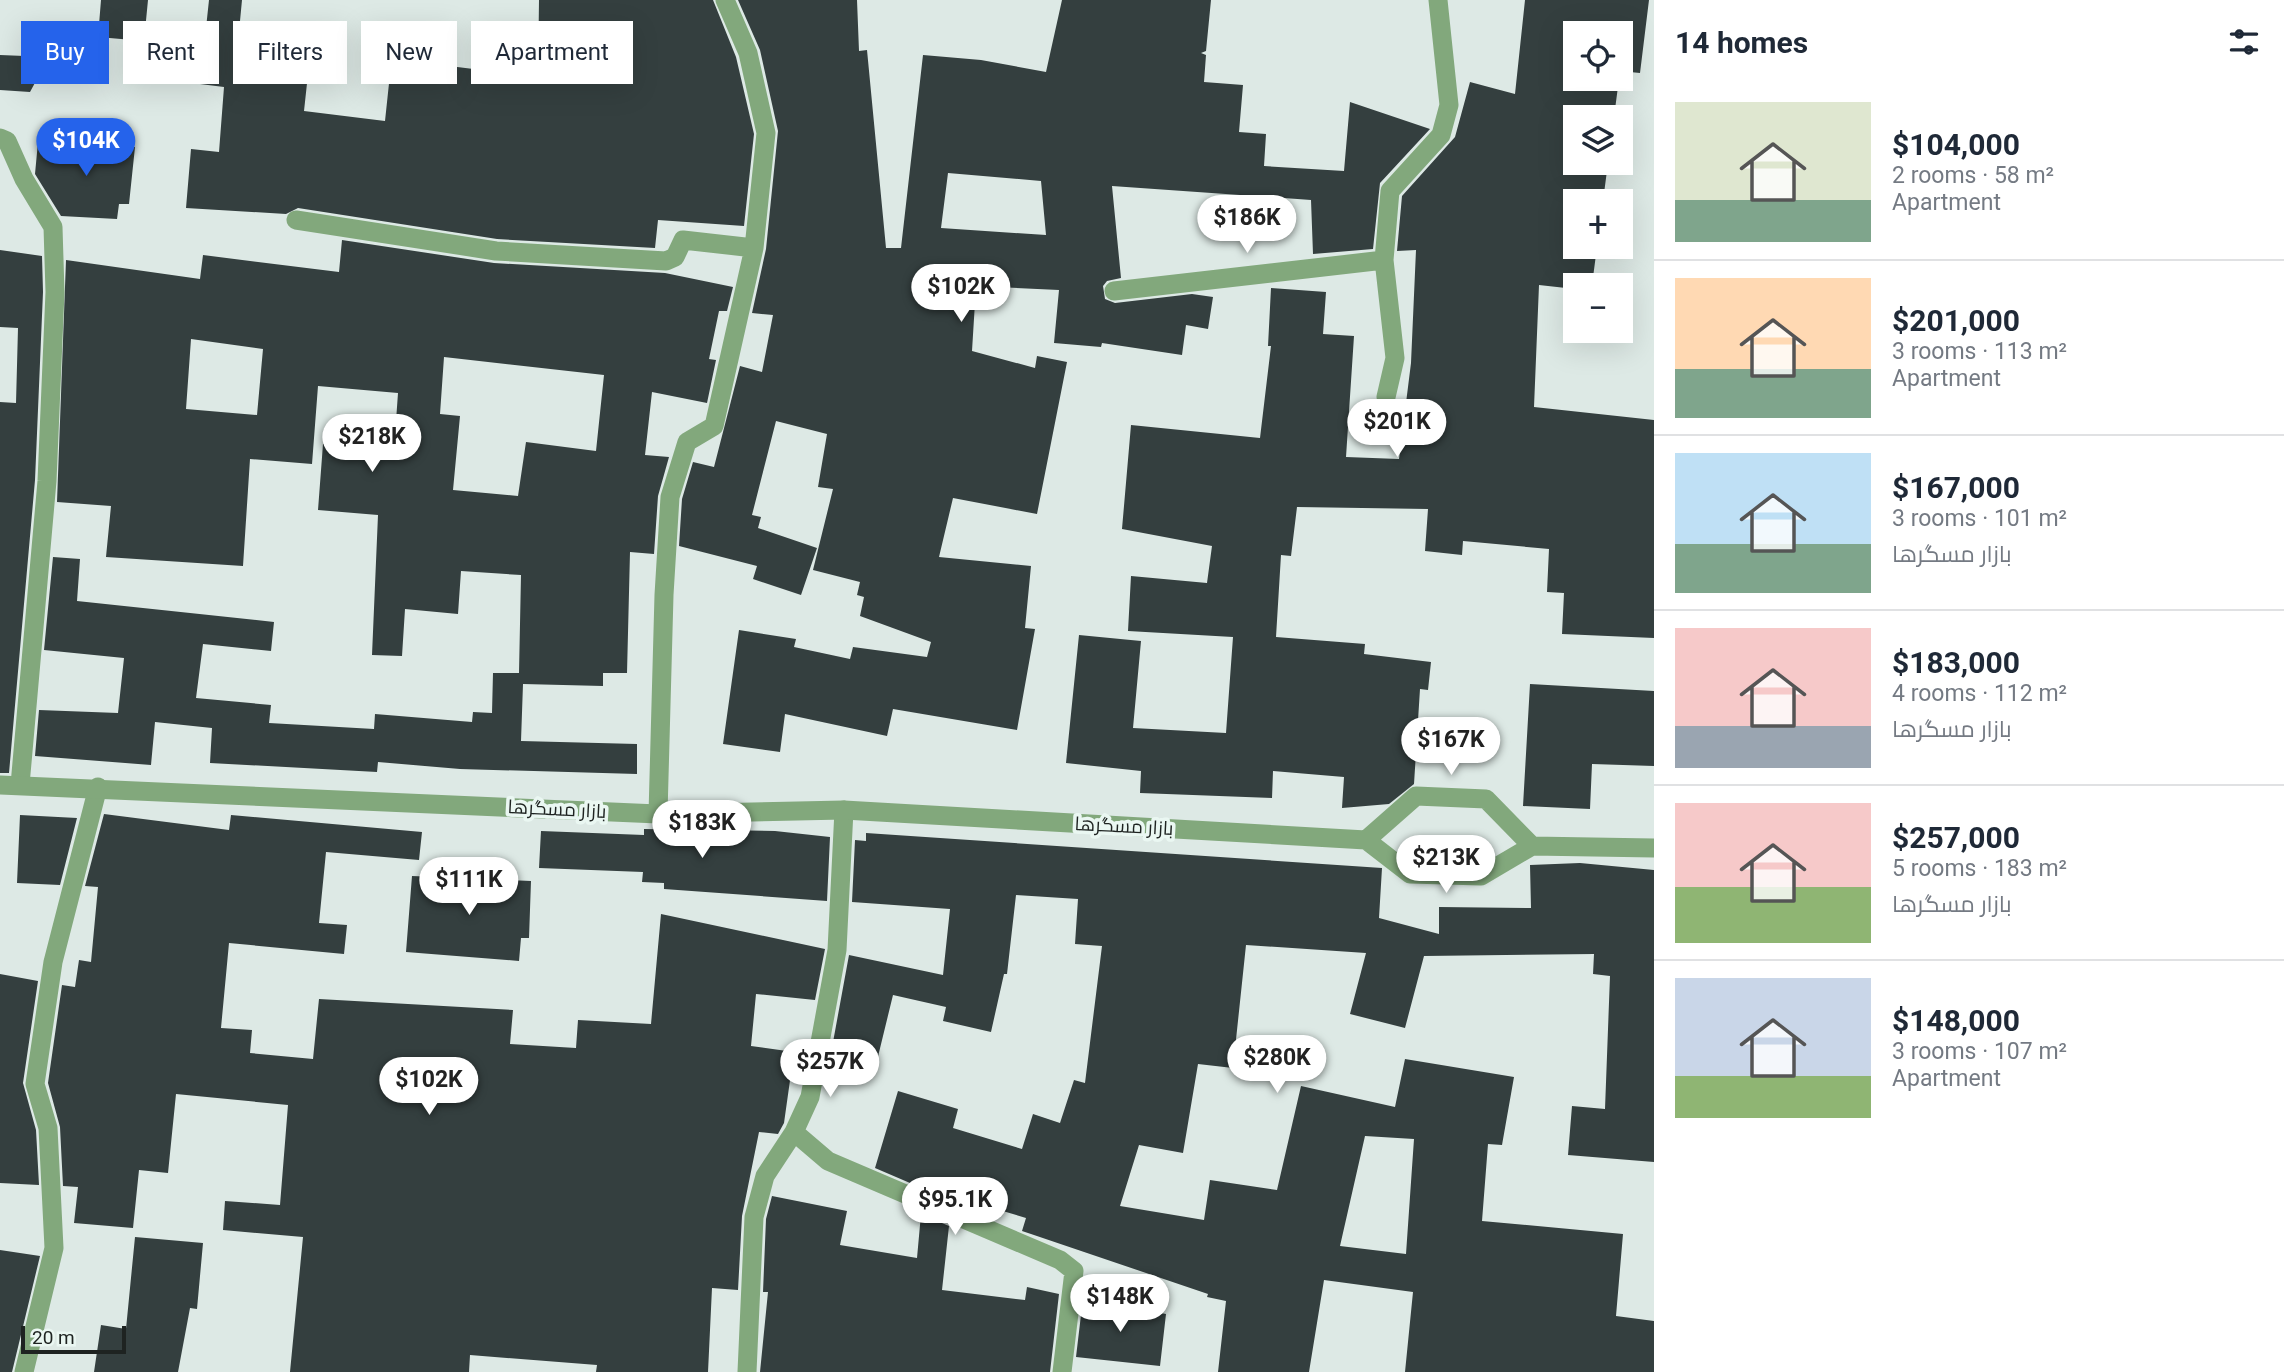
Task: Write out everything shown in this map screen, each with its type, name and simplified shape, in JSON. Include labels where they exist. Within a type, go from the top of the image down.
[{"type":"street","points":[[658,814],[664,595],[670,497],[687,442],[714,426],[754,248],[766,133],[748,53],[726,0]]},
{"type":"street","points":[[1386,397],[1395,358],[1384,260],[1390,191],[1441,135],[1449,105],[1438,0]]},
{"type":"street","points":[[0,138],[6,141],[24,179],[53,227],[55,292],[47,481],[10,785]]},
{"type":"street","points":[[296,220],[496,251],[666,261],[675,257],[684,240],[754,248]]},
{"type":"street","points":[[1114,291],[1384,260]]},
{"type":"street","name":"بازار مسگرها","points":[[10,785],[658,814],[844,810],[1366,840]]},
{"type":"street","points":[[24,1372],[54,1248],[48,1128],[35,1084],[53,962],[98,787]]},
{"type":"street","points":[[1532,846],[1486,799],[1427,796],[1416,796],[1366,840],[1410,874],[1469,876],[1481,876],[1532,846],[1654,848]]},
{"type":"street","points":[[747,1372],[754,1217],[765,1176],[794,1132],[810,1097],[837,950],[844,810]]},
{"type":"street","points":[[794,1132],[828,1161],[1060,1260],[1074,1271],[1062,1372]]},
{"type":"building","points":[[101,0],[148,0],[146,21],[123,21],[123,39],[109,38],[109,21],[99,21]]},
{"type":"building","points":[[209,0],[242,0],[240,21],[233,21],[233,84],[307,84],[304,111],[385,121],[389,84],[457,84],[457,67],[471,69],[471,84],[633,84],[633,21],[539,21],[539,0],[713,0],[736,57],[754,134],[744,226],[658,220],[655,248],[497,239],[298,208],[286,214],[186,208],[191,149],[219,152],[224,87],[200,84],[219,84],[219,21],[207,21]]},
{"type":"building","points":[[738,0],[857,0],[859,51],[867,50],[886,248],[901,248],[923,55],[981,60],[1046,72],[1062,0],[1211,0],[1206,51],[1201,53],[1206,55],[1204,82],[1243,85],[1239,132],[1266,134],[1264,166],[1344,171],[1350,102],[1430,129],[1380,183],[1373,249],[1313,254],[1311,200],[1112,186],[1121,278],[1107,281],[1103,286],[1105,299],[1115,303],[1192,294],[1213,297],[1208,329],[1186,325],[1182,355],[1102,343],[1101,347],[1054,343],[1059,290],[976,286],[972,351],[1035,368],[1037,356],[1067,362],[1037,514],[953,498],[939,557],[1031,566],[1025,628],[1035,629],[1017,730],[893,709],[887,736],[785,714],[780,752],[723,744],[739,630],[796,639],[794,647],[850,659],[853,647],[927,657],[931,642],[860,616],[864,597],[857,595],[860,582],[813,570],[833,489],[818,487],[827,434],[776,421],[752,515],[761,517],[758,528],[817,548],[801,595],[753,579],[757,566],[679,546],[682,499],[693,462],[714,467],[740,366],[762,372],[773,315],[752,313],[766,249],[778,131],[760,50]],"holes":[[[948,173],[1041,181],[1046,235],[941,228]]]},
{"type":"building","points":[[1525,0],[1649,0],[1640,73],[1633,72],[1633,21],[1563,21],[1563,91],[1617,91],[1616,105],[1563,105],[1563,175],[1606,175],[1605,189],[1563,189],[1563,259],[1595,259],[1594,273],[1563,273],[1563,288],[1539,285],[1534,407],[1654,420],[1654,638],[1562,634],[1564,593],[1547,592],[1549,549],[1463,541],[1462,555],[1425,551],[1428,509],[1297,507],[1291,556],[1281,555],[1276,637],[1365,644],[1364,654],[1431,662],[1428,690],[1420,689],[1414,784],[1389,804],[1342,808],[1344,777],[1273,771],[1272,798],[1140,793],[1141,771],[1066,763],[1079,635],[1141,641],[1133,728],[1226,733],[1233,637],[1128,631],[1131,576],[1207,583],[1212,546],[1122,529],[1131,425],[1260,438],[1271,346],[1268,346],[1271,288],[1326,292],[1323,334],[1354,336],[1346,457],[1399,459],[1411,363],[1416,250],[1397,251],[1402,196],[1455,137],[1470,82],[1515,94]]},
{"type":"building","points":[[0,55],[21,56],[21,84],[34,84],[30,92],[0,90]]},
{"type":"building","points":[[38,142],[135,147],[129,204],[119,204],[117,219],[61,216],[35,174]]},
{"type":"building","points":[[342,240],[494,263],[665,273],[733,287],[727,311],[719,311],[709,359],[716,360],[707,403],[652,392],[645,455],[669,457],[658,496],[654,554],[630,552],[627,673],[603,673],[603,686],[523,684],[521,741],[637,744],[637,774],[460,769],[378,762],[377,772],[210,763],[212,728],[155,722],[151,765],[35,756],[39,710],[118,713],[124,658],[44,650],[53,557],[80,559],[77,601],[274,622],[271,651],[203,644],[196,698],[271,705],[269,723],[374,729],[375,714],[472,722],[473,712],[492,713],[493,673],[519,673],[521,575],[461,571],[458,614],[405,609],[402,656],[372,655],[378,515],[318,510],[323,444],[394,449],[398,393],[318,386],[312,464],[250,459],[243,566],[106,557],[111,506],[57,502],[66,260],[200,279],[203,255],[339,272]],"holes":[[[191,339],[263,349],[257,415],[186,409]],[[444,357],[604,375],[596,451],[526,442],[518,496],[453,490],[460,416],[440,414]]]},
{"type":"building","points":[[0,250],[42,256],[43,292],[35,480],[9,773],[0,773],[0,402],[16,403],[18,328],[0,327]]},
{"type":"building","points":[[1530,684],[1654,691],[1654,766],[1592,764],[1590,809],[1523,806]]},
{"type":"building","points":[[104,814],[229,830],[231,815],[422,832],[419,860],[326,852],[319,923],[347,925],[344,954],[229,943],[221,1028],[252,1030],[250,1053],[313,1059],[319,999],[513,1010],[510,1044],[576,1048],[578,1020],[651,1024],[661,914],[825,949],[815,1000],[756,994],[751,1046],[794,1052],[784,1123],[778,1134],[759,1132],[742,1216],[738,1290],[712,1288],[708,1372],[596,1372],[597,1365],[470,1355],[469,1372],[290,1372],[303,1237],[223,1230],[225,1201],[280,1205],[288,1105],[176,1094],[168,1173],[139,1170],[133,1228],[74,1223],[78,1187],[63,1186],[60,1127],[48,1083],[62,985],[75,987],[79,960],[91,962],[98,887],[85,886]]},
{"type":"building","points":[[20,815],[77,818],[60,885],[17,883]]},
{"type":"building","points":[[644,829],[775,831],[830,837],[827,901],[664,889],[664,883],[642,882],[643,872],[539,868],[541,831],[644,835]]},
{"type":"building","points":[[866,833],[1382,868],[1379,918],[1439,934],[1439,907],[1531,908],[1530,865],[1580,863],[1654,870],[1654,1162],[1568,1155],[1572,1106],[1605,1109],[1610,976],[1593,974],[1594,954],[1424,956],[1405,1028],[1350,1014],[1366,953],[1246,945],[1233,1068],[1198,1064],[1183,1153],[1139,1145],[1120,1206],[1204,1220],[1210,1180],[1277,1190],[1301,1086],[1395,1107],[1405,1059],[1514,1077],[1502,1145],[1488,1144],[1482,1221],[1623,1234],[1616,1316],[1654,1321],[1654,1372],[1405,1372],[1413,1292],[1324,1280],[1309,1372],[1218,1372],[1226,1301],[1207,1297],[1208,1294],[1022,1231],[1026,1218],[952,1196],[952,1201],[875,1168],[898,1091],[958,1109],[953,1128],[1022,1149],[1033,1114],[1060,1123],[1074,1080],[1085,1083],[1102,946],[1075,944],[1078,899],[1016,895],[1007,974],[1004,974],[991,1032],[943,1021],[946,1007],[893,995],[873,1077],[829,1064],[849,955],[943,975],[950,909],[852,902],[855,840],[866,841]],"holes":[[[1365,1136],[1414,1139],[1406,1254],[1340,1246]]]},
{"type":"building","points":[[412,876],[531,881],[529,938],[521,938],[519,961],[406,952]]},
{"type":"building","points":[[0,974],[38,981],[23,1083],[36,1130],[39,1185],[0,1183]]},
{"type":"building","points":[[772,1196],[847,1211],[840,1245],[917,1258],[921,1214],[949,1226],[942,1290],[1025,1300],[1027,1287],[1059,1294],[1050,1372],[760,1372],[768,1292],[763,1292],[766,1219]]},
{"type":"building","points":[[135,1237],[203,1243],[197,1309],[190,1308],[178,1372],[94,1372],[101,1325],[126,1329]]},
{"type":"building","points":[[0,1250],[40,1256],[12,1372],[0,1372]]},
{"type":"building","points":[[1083,1298],[1166,1314],[1160,1366],[1076,1357]]}]
